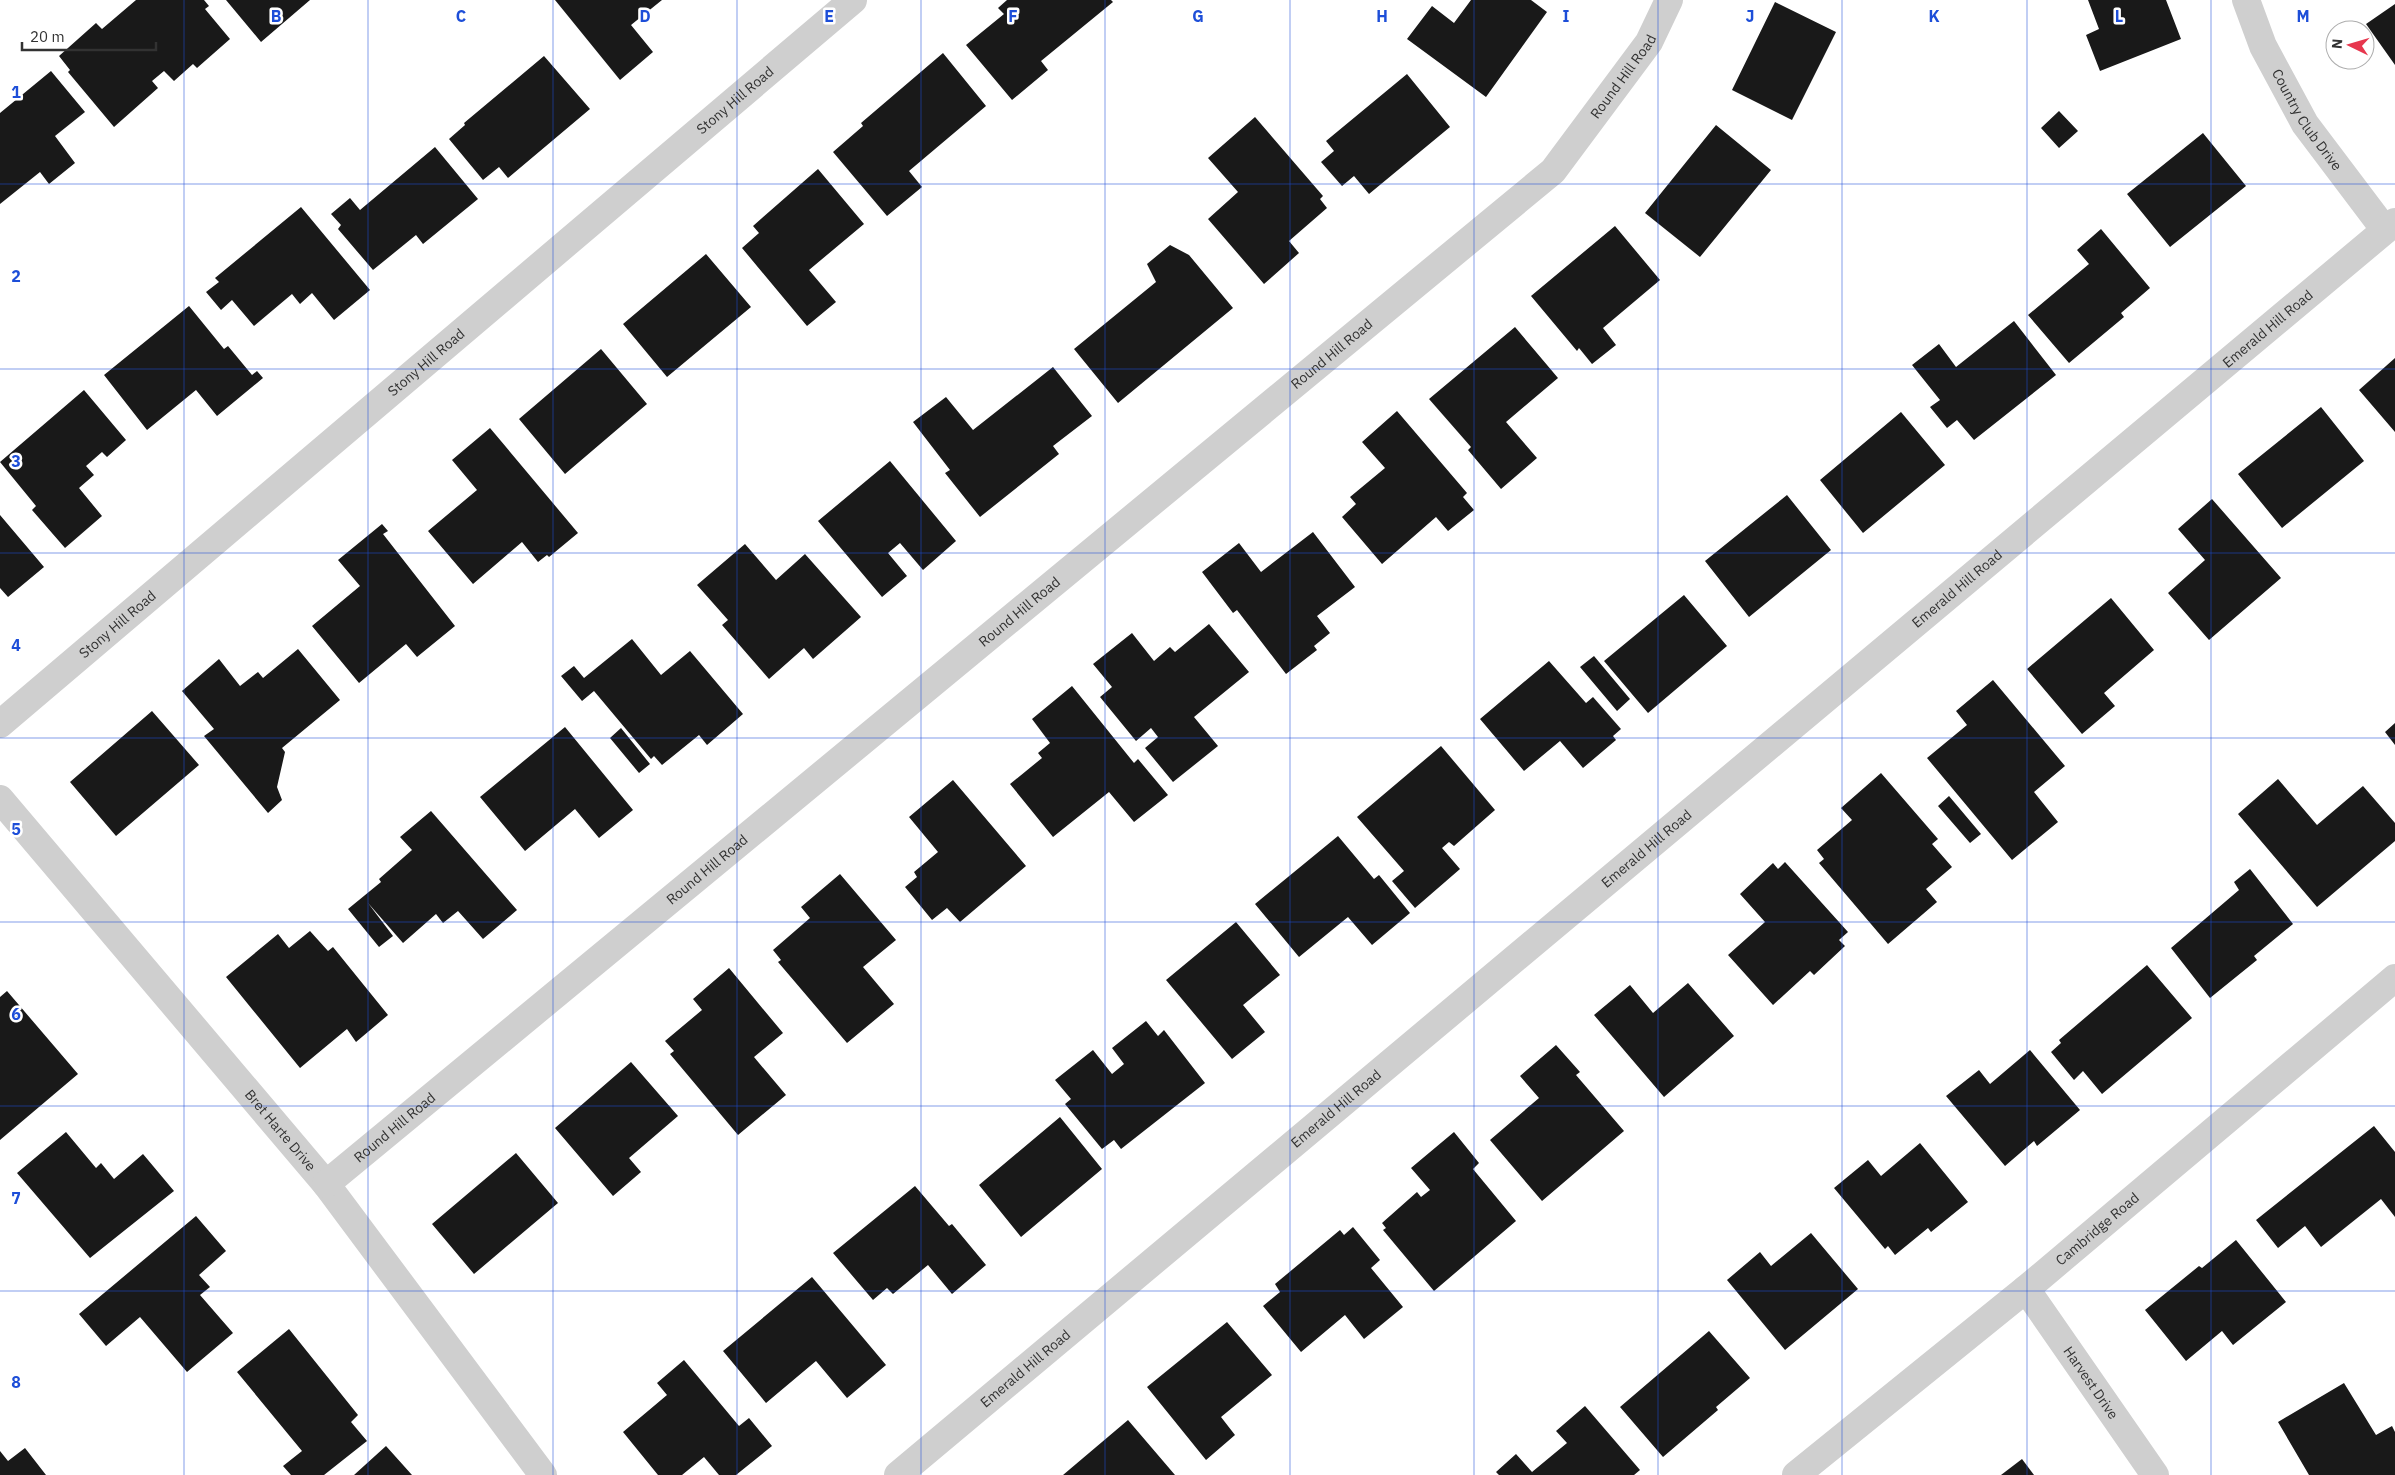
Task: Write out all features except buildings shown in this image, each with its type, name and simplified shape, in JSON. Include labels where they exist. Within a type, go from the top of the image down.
[{"type":"street","name":"Stony Hill Road","points":[[0,724],[853,0]]},
{"type":"street","name":"Round Hill Road","points":[[326,1184],[1553,171],[1649,42],[1669,0]]},
{"type":"street","name":"Country Club Drive","points":[[2246,0],[2263,46],[2304,124],[2390,226]]},
{"type":"street","name":"Emerald Hill Road","points":[[898,1475],[2390,226]]},
{"type":"street","name":"Bret Harte Drive","points":[[0,799],[326,1184],[543,1475]]},
{"type":"street","name":"Cambridge Road","points":[[1796,1475],[2026,1289],[2395,978]]},
{"type":"street","name":"Harvest Drive","points":[[2026,1289],[2155,1475]]}]
